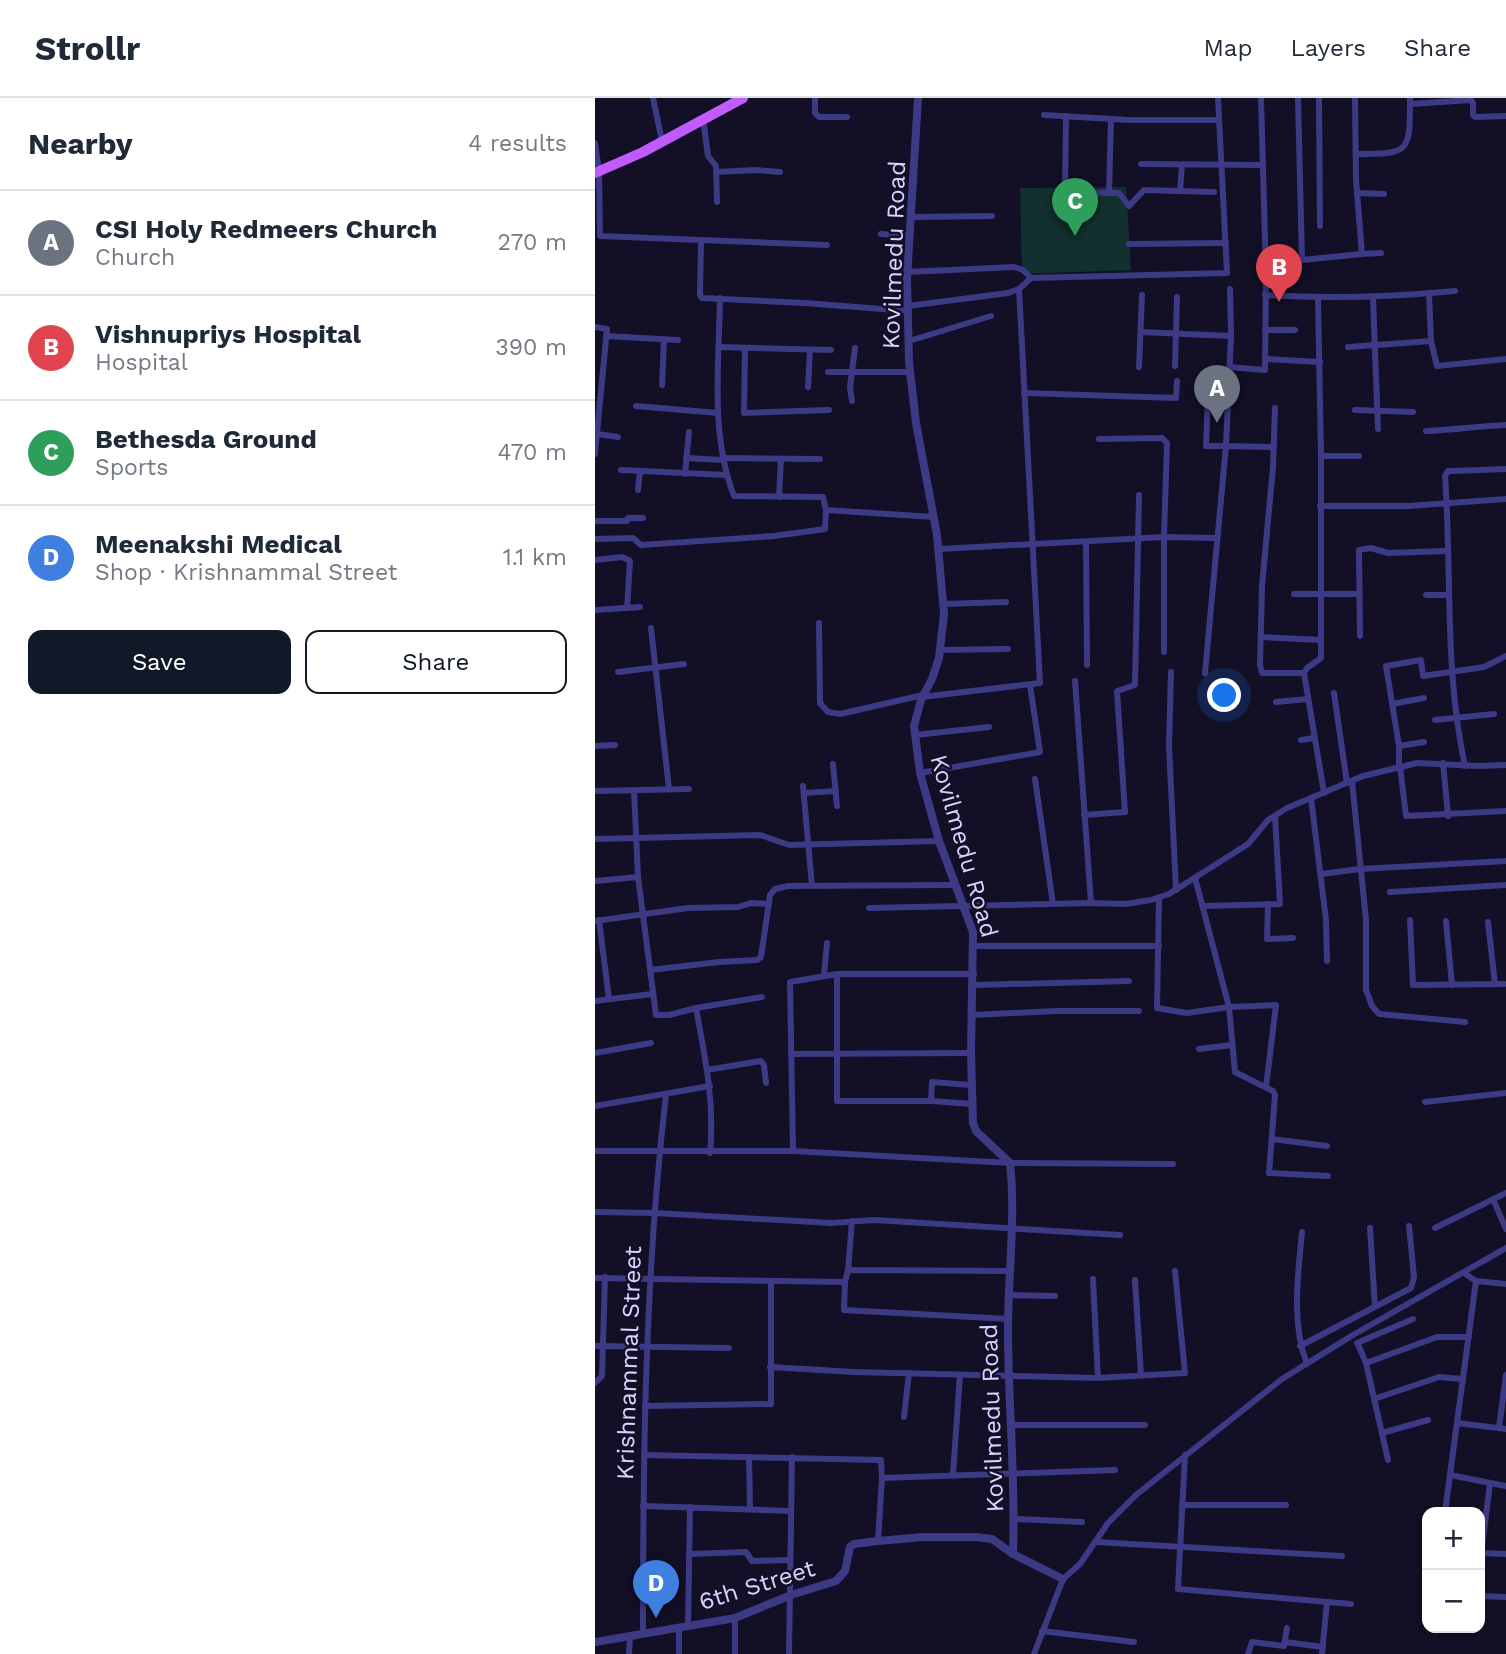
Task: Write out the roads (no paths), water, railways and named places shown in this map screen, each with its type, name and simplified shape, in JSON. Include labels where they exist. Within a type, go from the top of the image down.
[{"type":"main road","points":[[597,172],[643,152],[730,101],[743,98]]},
{"type":"street","points":[[653,98],[662,141]]},
{"type":"street","points":[[815,98],[815,113],[819,117],[847,117]]},
{"type":"street","name":"Kovilmedu Road","points":[[918,98],[907,272],[909,341],[916,423],[939,549],[944,604],[940,650],[932,679],[922,696],[914,726],[920,773],[939,841],[973,932],[973,1123],[976,1131],[1010,1163],[1013,1229],[1008,1376],[1015,1519],[1013,1554]]},
{"type":"street","points":[[701,241],[702,298],[908,309],[1009,293],[1019,289],[1031,278],[1227,273],[1218,98]]},
{"type":"street","points":[[1230,367],[1265,370],[1261,98]]},
{"type":"street","points":[[1298,98],[1302,260],[1381,253]]},
{"type":"street","points":[[1319,98],[1320,226]]},
{"type":"street","points":[[1355,98],[1357,193],[1362,254]]},
{"type":"street","points":[[1356,154],[1385,154],[1400,151],[1405,147],[1409,132],[1410,101],[1471,100],[1475,117],[1506,116]]},
{"type":"street","points":[[1044,115],[1219,120]]},
{"type":"street","points":[[1066,116],[1065,192],[1119,193],[1129,206],[1144,190],[1214,192]]},
{"type":"street","points":[[703,118],[708,156],[716,166],[717,202]]},
{"type":"street","points":[[1109,193],[1111,119]]},
{"type":"street","points":[[595,143],[600,236],[827,245]]},
{"type":"street","points":[[1141,164],[1262,165]]},
{"type":"street","points":[[1180,191],[1182,164]]},
{"type":"street","points":[[716,172],[780,172]]},
{"type":"street","points":[[1357,193],[1384,194]]},
{"type":"street","points":[[911,217],[992,216]]},
{"type":"street","points":[[881,234],[909,236]]},
{"type":"street","points":[[1129,244],[1226,243]]},
{"type":"street","points":[[907,272],[1014,268],[1023,270],[1031,278]]},
{"type":"street","points":[[819,623],[820,704],[828,712],[840,714],[922,696],[1040,683],[1019,289]]},
{"type":"street","points":[[1205,673],[1215,538],[1226,446],[1231,336],[1230,289]]},
{"type":"street","points":[[1265,295],[1318,299],[1373,298],[1455,291]]},
{"type":"street","points":[[1429,293],[1431,341],[1437,366],[1506,359]]},
{"type":"street","points":[[1139,367],[1142,295]]},
{"type":"street","points":[[1175,366],[1177,297]]},
{"type":"street","points":[[595,539],[633,538],[641,545],[774,536],[825,529],[826,510],[823,497],[734,496],[723,459],[719,413],[720,298]]},
{"type":"street","points":[[1373,298],[1378,429]]},
{"type":"street","points":[[1318,299],[1321,640],[1320,660],[1304,673],[1324,793]]},
{"type":"street","points":[[909,341],[991,316]]},
{"type":"street","points":[[595,327],[607,328],[595,454]]},
{"type":"street","points":[[1265,330],[1295,330]]},
{"type":"street","points":[[1141,332],[1231,336]]},
{"type":"street","points":[[607,336],[678,340]]},
{"type":"street","points":[[661,385],[664,340]]},
{"type":"street","points":[[1348,347],[1431,341]]},
{"type":"street","points":[[720,347],[831,350]]},
{"type":"street","points":[[745,348],[744,413],[829,410]]},
{"type":"street","points":[[852,401],[850,387],[855,348]]},
{"type":"street","points":[[808,387],[810,350]]},
{"type":"street","points":[[1266,359],[1320,362]]},
{"type":"street","points":[[828,372],[911,372]]},
{"type":"street","points":[[1024,393],[1176,398],[1177,381]]},
{"type":"street","points":[[1227,398],[1208,397],[1206,446],[1274,447]]},
{"type":"street","points":[[636,406],[719,413]]},
{"type":"street","points":[[1275,408],[1262,586],[1260,665],[1262,673],[1304,673]]},
{"type":"street","points":[[1355,410],[1413,412]]},
{"type":"street","points":[[1426,431],[1506,425]]},
{"type":"street","points":[[685,474],[689,432]]},
{"type":"street","points":[[597,433],[618,437]]},
{"type":"street","points":[[1099,439],[1165,439],[1167,443],[1164,652]]},
{"type":"street","points":[[1321,456],[1360,456]]},
{"type":"street","points":[[686,457],[820,459]]},
{"type":"street","points":[[779,497],[781,459]]},
{"type":"street","points":[[1465,766],[1453,671],[1445,476],[1448,471],[1506,469]]},
{"type":"street","points":[[621,470],[726,475]]},
{"type":"street","points":[[638,489],[640,471]]},
{"type":"street","points":[[1084,815],[1125,812],[1117,691],[1135,685],[1139,495]]},
{"type":"street","points":[[1320,506],[1408,506],[1506,499]]},
{"type":"street","points":[[826,510],[934,517]]},
{"type":"street","points":[[595,521],[627,522],[628,518],[643,518]]},
{"type":"street","points":[[939,549],[1164,537],[1215,538]]},
{"type":"street","points":[[1086,543],[1087,665]]},
{"type":"street","points":[[1360,636],[1360,550],[1371,548],[1388,553],[1447,551]]},
{"type":"street","points":[[595,560],[622,556],[630,561],[627,608]]},
{"type":"street","points":[[1294,594],[1358,594]]},
{"type":"street","points":[[1426,595],[1448,595]]},
{"type":"street","points":[[944,604],[1006,602]]},
{"type":"street","points":[[595,611],[639,607]]},
{"type":"street","points":[[651,628],[669,789]]},
{"type":"street","points":[[1261,636],[1321,640]]},
{"type":"street","points":[[940,650],[1008,649]]},
{"type":"street","points":[[1506,656],[1484,667],[1423,676],[1421,660],[1386,666],[1399,746],[1406,817],[1506,811]]},
{"type":"street","points":[[618,672],[684,664]]},
{"type":"street","points":[[1171,672],[1168,746],[1175,890]]},
{"type":"street","points":[[1075,681],[1091,903]]},
{"type":"street","points":[[920,773],[1039,752],[1030,685]]},
{"type":"street","points":[[1334,693],[1350,782],[1366,920],[1366,990],[1372,1006],[1379,1014],[1465,1022]]},
{"type":"street","points":[[1392,704],[1424,698]]},
{"type":"street","points":[[1276,702],[1308,699]]},
{"type":"street","points":[[1435,720],[1493,714]]},
{"type":"street","points":[[915,736],[989,727]]},
{"type":"street","points":[[1301,740],[1314,738]]},
{"type":"street","points":[[1399,746],[1424,742]]},
{"type":"street","points":[[595,746],[615,745]]},
{"type":"street","points":[[869,908],[1125,904],[1159,897],[1175,890],[1248,844],[1268,820],[1287,808],[1350,782],[1417,763],[1506,765]]},
{"type":"street","points":[[1443,763],[1448,816]]},
{"type":"street","points":[[833,764],[837,806]]},
{"type":"street","points":[[1035,779],[1053,904]]},
{"type":"street","points":[[595,791],[688,789]]},
{"type":"street","points":[[634,790],[638,877],[656,1015],[669,1015],[762,997]]},
{"type":"street","points":[[812,886],[804,790],[836,791]]},
{"type":"street","points":[[1311,798],[1326,920],[1327,961]]},
{"type":"street","points":[[1204,906],[1280,904],[1275,816]]},
{"type":"street","points":[[595,839],[760,835],[789,845],[939,841]]},
{"type":"street","points":[[1321,874],[1360,869],[1506,861]]},
{"type":"street","points":[[595,881],[638,877]]},
{"type":"street","points":[[1195,878],[1229,1007],[1235,1072],[1273,1091],[1275,1096],[1269,1173],[1328,1176]]},
{"type":"street","points":[[650,970],[757,960],[761,957],[770,895],[775,889],[812,886],[954,885]]},
{"type":"street","points":[[1391,892],[1506,885]]},
{"type":"street","points":[[1159,897],[1157,1008],[1187,1013],[1229,1007],[1276,1005],[1266,1087]]},
{"type":"street","points":[[609,999],[597,921],[688,908],[769,904]]},
{"type":"street","points":[[1268,904],[1267,939],[1293,938]]},
{"type":"street","points":[[1410,919],[1413,985],[1506,984]]},
{"type":"street","points":[[1446,920],[1452,985]]},
{"type":"street","points":[[1488,922],[1495,984]]},
{"type":"street","points":[[824,976],[827,943]]},
{"type":"street","points":[[974,946],[1159,946]]},
{"type":"street","points":[[837,974],[837,1101],[973,1104]]},
{"type":"street","points":[[793,1152],[790,982],[837,974],[974,974]]},
{"type":"street","points":[[973,985],[1129,981]]},
{"type":"street","points":[[595,1001],[652,994]]},
{"type":"street","points":[[696,1008],[710,1086],[710,1153]]},
{"type":"street","points":[[972,1015],[1139,1011]]},
{"type":"street","points":[[595,1053],[651,1043]]},
{"type":"street","points":[[1199,1049],[1232,1045]]},
{"type":"street","points":[[792,1054],[971,1053]]},
{"type":"street","points":[[707,1070],[761,1061],[766,1083]]},
{"type":"street","points":[[931,1101],[932,1082],[971,1085]]},
{"type":"street","points":[[595,1106],[710,1086]]},
{"type":"street","points":[[1425,1102],[1506,1093]]},
{"type":"street","name":"Krishnammal Street","points":[[643,1633],[646,1346],[659,1152],[666,1095]]},
{"type":"street","points":[[1272,1139],[1327,1146]]},
{"type":"street","points":[[595,1151],[793,1152],[1010,1163],[1173,1164]]},
{"type":"street","points":[[1435,1228],[1506,1193]]},
{"type":"street","points":[[1493,1199],[1506,1228]]},
{"type":"street","points":[[595,1212],[831,1223],[874,1220],[1119,1235]]},
{"type":"street","points":[[852,1222],[844,1310],[1008,1319]]},
{"type":"street","points":[[1300,1346],[1411,1288],[1414,1284],[1409,1226]]},
{"type":"street","points":[[1370,1228],[1375,1307]]},
{"type":"street","points":[[1302,1232],[1300,1346],[1307,1363]]},
{"type":"street","points":[[1034,1654],[1063,1579],[1080,1564],[1122,1507],[1185,1455],[1307,1363],[1506,1248]]},
{"type":"street","points":[[848,1270],[1011,1271]]},
{"type":"street","points":[[769,1367],[1098,1378],[1185,1373],[1175,1271]]},
{"type":"street","points":[[1464,1273],[1476,1281],[1506,1284]]},
{"type":"street","points":[[595,1382],[602,1376],[605,1277]]},
{"type":"street","points":[[595,1278],[845,1282]]},
{"type":"street","points":[[1093,1279],[1098,1378]]},
{"type":"street","points":[[1135,1280],[1141,1375]]},
{"type":"street","points":[[645,1406],[771,1404],[771,1281]]},
{"type":"street","points":[[1446,1507],[1476,1281]]},
{"type":"street","points":[[1010,1295],[1055,1296]]},
{"type":"street","points":[[1358,1343],[1413,1319]]},
{"type":"street","points":[[1353,1335],[1366,1363],[1388,1460]]},
{"type":"street","points":[[1366,1363],[1437,1337],[1469,1337]]},
{"type":"street","points":[[595,1346],[729,1348]]},
{"type":"street","points":[[904,1417],[909,1373]]},
{"type":"street","points":[[953,1474],[960,1375]]},
{"type":"street","points":[[1457,1423],[1503,1428],[1506,1375]]},
{"type":"street","points":[[1374,1399],[1439,1377],[1464,1379]]},
{"type":"street","points":[[1382,1433],[1428,1420]]},
{"type":"street","points":[[1011,1425],[1145,1425]]},
{"type":"street","points":[[644,1455],[881,1460],[878,1541]]},
{"type":"street","points":[[1185,1455],[1178,1589],[1351,1604]]},
{"type":"street","points":[[748,1457],[750,1508]]},
{"type":"street","points":[[789,1654],[792,1457]]},
{"type":"street","points":[[882,1478],[1115,1470]]},
{"type":"street","points":[[1450,1475],[1506,1486]]},
{"type":"street","points":[[1485,1522],[1490,1483]]},
{"type":"street","points":[[1182,1504],[1286,1505]]},
{"type":"street","points":[[643,1506],[790,1511]]},
{"type":"street","points":[[679,1654],[689,1554],[690,1507]]},
{"type":"street","points":[[1015,1519],[1082,1522]]},
{"type":"street","name":"6th Street","points":[[595,1642],[735,1618],[791,1595],[836,1581],[845,1571],[850,1547],[854,1544],[976,1537],[992,1539],[1013,1554],[1063,1579]]},
{"type":"street","points":[[1095,1542],[1342,1556]]},
{"type":"street","points":[[689,1554],[746,1552],[752,1561],[789,1560]]},
{"type":"street","points":[[1485,1553],[1506,1554]]},
{"type":"street","points":[[1485,1596],[1506,1597]]},
{"type":"street","points":[[1285,1642],[1322,1650],[1327,1602]]},
{"type":"street","points":[[735,1618],[735,1654]]},
{"type":"street","points":[[1248,1654],[1252,1642],[1284,1646],[1287,1628]]},
{"type":"street","points":[[1042,1631],[1134,1642]]},
{"type":"street","points":[[629,1654],[630,1635]]},
{"type":"place","name":"Bethesda Ground","points":[[1075,236]]},
{"type":"place","name":"Vishnupriys Hospital","points":[[1279,302]]},
{"type":"place","name":"CSI Holy Redmeers Church","points":[[1217,423]]},
{"type":"place","name":"Meenakshi Medical","points":[[656,1618]]}]
